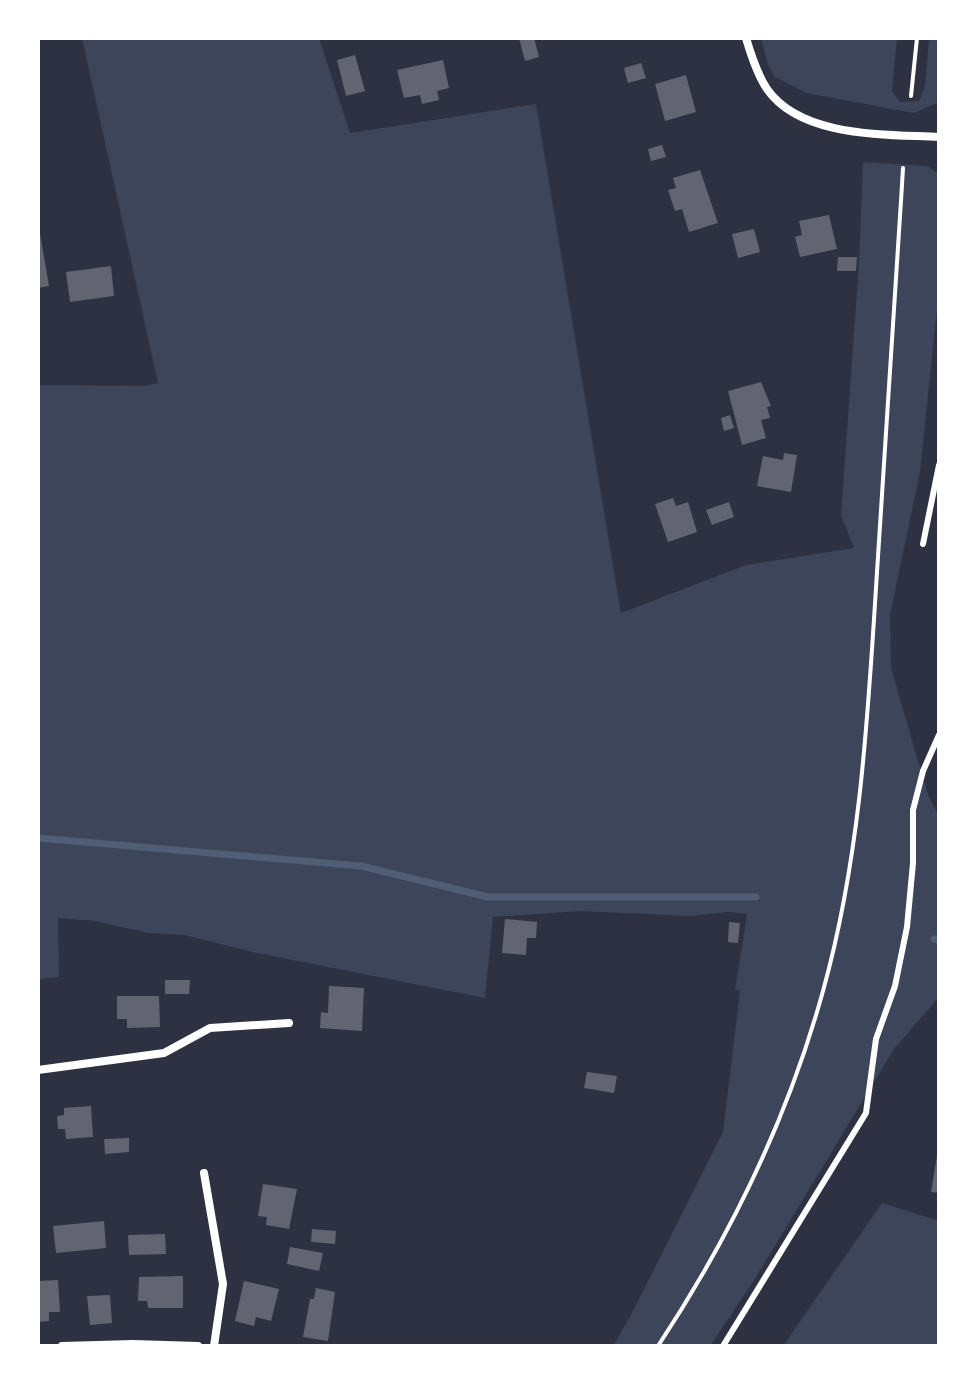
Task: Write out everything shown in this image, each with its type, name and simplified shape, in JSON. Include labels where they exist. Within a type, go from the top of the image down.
[{"type":"street","points":[[746,38],[768,91],[794,113],[855,133],[939,137]]},
{"type":"street","points":[[38,1070],[164,1053],[210,1028],[289,1023]]},
{"type":"street","points":[[204,1173],[223,1284],[214,1346]]},
{"type":"street","points":[[62,1346],[198,1346]]},
{"type":"lane","points":[[923,544],[939,465]]},
{"type":"lane","points":[[723,1346],[866,1113],[876,1039],[895,986],[907,927],[913,863],[913,810],[923,771],[939,735]]},
{"type":"path","points":[[911,96],[917,38]]},
{"type":"path","points":[[658,1346],[718,1247],[766,1150],[808,1040],[834,947],[854,845],[866,732],[903,168]]},
{"type":"shaded area","points":[[82,38],[319,38],[350,133],[536,104],[621,613],[746,565],[854,548],[841,515],[863,162],[927,166],[939,174],[939,290],[920,472],[890,615],[891,668],[928,795],[939,816],[939,997],[894,1049],[753,1282],[710,1346],[613,1346],[723,1132],[740,991],[735,990],[747,914],[729,912],[689,916],[580,911],[493,917],[485,998],[257,953],[185,935],[148,933],[95,921],[58,918],[59,977],[38,979],[38,385],[144,386],[158,383]]},
{"type":"shaded area","points":[[761,38],[897,38],[892,91],[900,102],[919,101],[925,86],[929,38],[939,38],[939,102],[914,113],[806,93],[775,77],[768,65]]},
{"type":"shaded area","points":[[882,1203],[939,1221],[939,1346],[783,1346]]},
{"type":"building","points":[[519,38],[534,38],[539,57],[525,61]]},
{"type":"building","points":[[355,55],[365,91],[346,96],[337,60]]},
{"type":"building","points":[[443,60],[449,88],[437,91],[439,100],[422,104],[420,95],[404,98],[397,70]]},
{"type":"building","points":[[641,63],[646,78],[628,83],[624,68]]},
{"type":"building","points":[[686,75],[696,112],[665,121],[655,84]]},
{"type":"building","points":[[662,145],[666,157],[651,161],[648,149]]},
{"type":"building","points":[[700,170],[718,223],[689,232],[682,209],[675,211],[668,190],[676,188],[673,178]]},
{"type":"building","points":[[829,215],[837,249],[800,257],[795,237],[802,235],[799,221]]},
{"type":"building","points":[[38,222],[49,286],[38,288]]},
{"type":"building","points":[[754,229],[760,252],[738,258],[732,234]]},
{"type":"building","points":[[838,257],[857,257],[856,271],[837,271]]},
{"type":"building","points":[[111,266],[114,296],[70,302],[66,272]]},
{"type":"building","points":[[761,382],[771,406],[767,407],[770,418],[761,420],[766,438],[742,445],[728,391]]},
{"type":"building","points":[[730,415],[734,428],[724,431],[721,418]]},
{"type":"building","points":[[784,453],[797,455],[791,492],[757,486],[763,456],[783,460]]},
{"type":"building","points":[[673,498],[676,506],[688,502],[697,532],[668,542],[655,504]]},
{"type":"building","points":[[729,502],[734,517],[712,525],[706,510]]},
{"type":"building","points":[[505,919],[537,922],[536,938],[527,938],[526,955],[502,953]]},
{"type":"building","points":[[729,922],[740,923],[738,943],[728,942]]},
{"type":"building","points":[[165,980],[190,980],[189,994],[165,994]]},
{"type":"building","points":[[329,986],[364,988],[362,1031],[320,1028],[321,1012],[328,1013]]},
{"type":"building","points":[[117,996],[159,996],[160,1027],[127,1028],[127,1019],[117,1019]]},
{"type":"building","points":[[587,1072],[617,1076],[614,1093],[584,1088]]},
{"type":"building","points":[[91,1106],[93,1137],[66,1139],[65,1129],[58,1129],[57,1116],[64,1115],[64,1108]]},
{"type":"building","points":[[129,1138],[129,1152],[105,1154],[104,1139]]},
{"type":"building","points":[[939,1156],[939,1193],[931,1192]]},
{"type":"building","points":[[263,1184],[297,1189],[289,1229],[266,1225],[267,1217],[258,1216]]},
{"type":"building","points":[[104,1221],[106,1248],[56,1253],[53,1226]]},
{"type":"building","points":[[312,1229],[336,1231],[335,1244],[311,1242]]},
{"type":"building","points":[[165,1234],[166,1254],[129,1255],[128,1235]]},
{"type":"building","points":[[290,1247],[323,1253],[319,1271],[287,1264]]},
{"type":"building","points":[[183,1276],[183,1308],[148,1308],[147,1301],[138,1301],[139,1277]]},
{"type":"building","points":[[58,1280],[60,1312],[49,1312],[49,1321],[38,1322],[38,1281]]},
{"type":"building","points":[[244,1281],[279,1289],[271,1321],[256,1317],[254,1326],[235,1321]]},
{"type":"building","points":[[316,1288],[335,1292],[328,1341],[303,1337],[310,1299],[314,1299]]},
{"type":"building","points":[[110,1295],[112,1323],[90,1325],[87,1296]]},
{"type":"waterway","points":[[38,838],[361,866],[488,897],[756,897]]},
{"type":"waterway","points":[[934,939],[939,940]]}]
